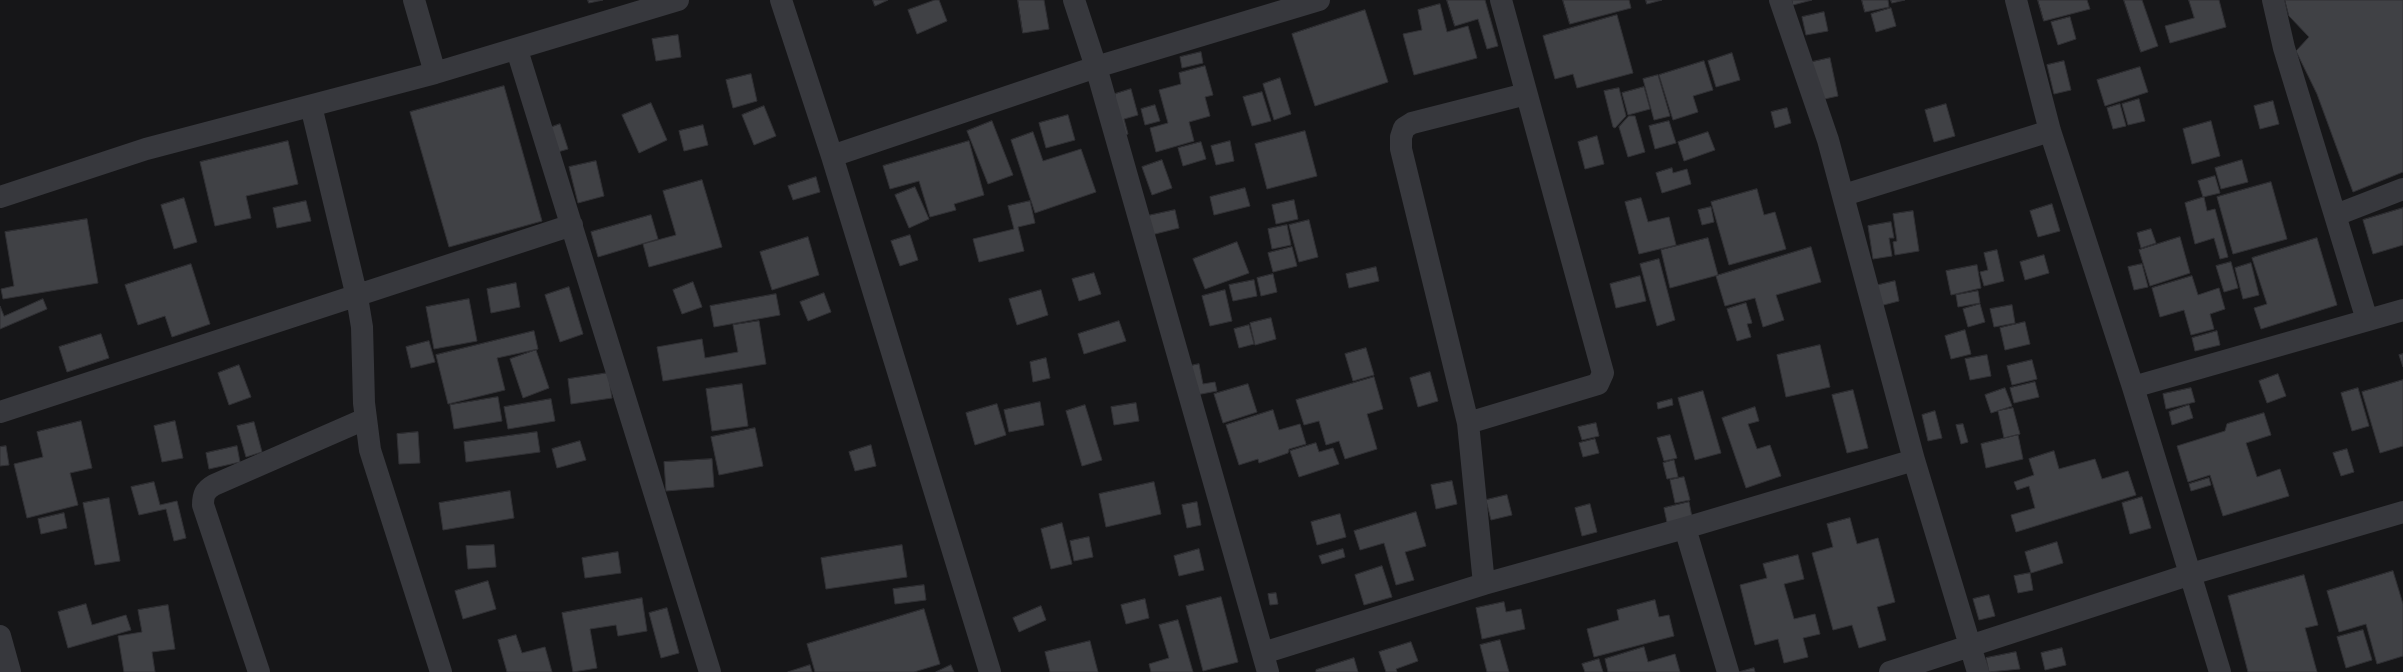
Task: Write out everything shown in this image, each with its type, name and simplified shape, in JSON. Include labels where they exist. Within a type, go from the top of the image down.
[{"type":"street","points":[[414,0],[435,74]]},
{"type":"street","points":[[0,198],[146,149],[435,74],[678,0]]},
{"type":"street","points":[[781,0],[832,156],[990,672]]},
{"type":"street","points":[[1074,0],[1096,67],[1265,663],[1484,584],[1686,528],[1914,460]]},
{"type":"street","points":[[832,156],[1096,67],[1319,0]]},
{"type":"street","points":[[1468,423],[1598,384],[1602,380],[1603,373],[1500,0]]},
{"type":"street","points":[[1780,0],[1828,140],[1914,460],[1978,672]]},
{"type":"street","points":[[2016,0],[2050,132],[2133,387],[2220,672]]},
{"type":"street","points":[[2273,0],[2284,48],[2367,320]]},
{"type":"street","points":[[517,50],[710,672]]},
{"type":"street","points":[[1484,584],[1468,423],[1401,148],[1401,137],[1404,128],[1412,123],[1526,94]]},
{"type":"street","points":[[311,106],[357,297],[364,357],[365,419],[370,450],[441,672]]},
{"type":"street","points":[[1844,196],[2050,132]]},
{"type":"street","points":[[2336,215],[2403,189]]},
{"type":"street","points":[[0,412],[357,297],[572,225]]},
{"type":"street","points":[[2133,387],[2403,310]]},
{"type":"street","points":[[259,672],[203,505],[203,497],[207,489],[214,485],[365,419]]},
{"type":"street","points":[[1890,672],[2191,574],[2403,512]]},
{"type":"street","points":[[1686,528],[1728,672]]},
{"type":"street","points":[[0,636],[10,672]]},
{"type":"building","points":[[588,0],[603,0],[589,3]]},
{"type":"building","points":[[873,0],[888,0],[875,6]]},
{"type":"building","points":[[935,0],[939,0],[947,21],[917,34],[908,10]]},
{"type":"building","points":[[1018,0],[1044,0],[1049,29],[1023,33]]},
{"type":"building","points":[[1447,0],[1485,0],[1498,46],[1487,49],[1478,19],[1455,26]]},
{"type":"building","points":[[1563,0],[1629,0],[1631,8],[1570,24]]},
{"type":"building","points":[[1646,0],[1662,0],[1647,4]]},
{"type":"building","points":[[1792,0],[1812,0],[1793,5]]},
{"type":"building","points":[[1862,0],[1888,0],[1889,7],[1865,12]]},
{"type":"building","points":[[1891,0],[1905,0],[1892,3]]},
{"type":"building","points":[[2038,0],[2087,0],[2090,9],[2044,21]]},
{"type":"building","points":[[2124,0],[2142,0],[2158,46],[2141,52]]},
{"type":"building","points":[[2189,0],[2219,0],[2226,27],[2170,43],[2165,26],[2194,18]]},
{"type":"building","points":[[2285,0],[2403,0],[2403,172],[2353,192],[2317,94],[2296,51],[2309,37],[2289,16]]},
{"type":"building","points":[[1440,4],[1447,32],[1468,26],[1477,58],[1414,75],[1403,34],[1422,30],[1418,10]]},
{"type":"building","points":[[1891,8],[1896,26],[1876,32],[1871,14]]},
{"type":"building","points":[[1365,10],[1388,82],[1315,106],[1292,34]]},
{"type":"building","points":[[1824,12],[1828,31],[1806,35],[1802,17]]},
{"type":"building","points":[[1617,15],[1633,73],[1577,88],[1573,74],[1555,79],[1543,36]]},
{"type":"building","points":[[2070,17],[2076,39],[2058,45],[2051,22]]},
{"type":"building","points":[[678,35],[681,57],[656,61],[652,39]]},
{"type":"building","points":[[1201,52],[1203,63],[1182,68],[1180,57]]},
{"type":"building","points":[[1732,53],[1740,80],[1716,87],[1708,61]]},
{"type":"building","points":[[1830,58],[1838,96],[1820,100],[1812,62]]},
{"type":"building","points":[[1704,61],[1713,90],[1693,96],[1698,112],[1673,120],[1659,75]]},
{"type":"building","points":[[2064,61],[2071,90],[2054,94],[2047,65]]},
{"type":"building","points":[[1205,66],[1213,95],[1205,97],[1210,116],[1189,122],[1194,141],[1156,152],[1150,128],[1168,123],[1159,90],[1181,84],[1179,73]]},
{"type":"building","points":[[2140,67],[2148,92],[2105,106],[2097,80]]},
{"type":"building","points":[[751,74],[757,101],[733,108],[726,80]]},
{"type":"building","points":[[1658,75],[1670,116],[1654,120],[1643,79]]},
{"type":"building","points":[[1280,78],[1291,114],[1274,120],[1263,84]]},
{"type":"building","points":[[504,86],[542,221],[449,247],[410,112]]},
{"type":"building","points":[[1644,87],[1650,109],[1628,115],[1622,93]]},
{"type":"building","points":[[1619,88],[1626,116],[1615,128],[1613,127],[1604,91]]},
{"type":"building","points":[[1131,89],[1138,115],[1124,119],[1128,134],[1117,137],[1115,94]]},
{"type":"building","points":[[1262,92],[1271,121],[1252,126],[1243,97]]},
{"type":"building","points":[[2139,99],[2145,121],[2128,125],[2122,104]]},
{"type":"building","points":[[2273,101],[2279,124],[2260,129],[2254,106]]},
{"type":"building","points":[[651,103],[667,140],[639,153],[622,115]]},
{"type":"building","points":[[1946,104],[1955,136],[1934,142],[1925,110]]},
{"type":"building","points":[[2120,104],[2126,126],[2113,129],[2107,108]]},
{"type":"building","points":[[1155,105],[1160,121],[1145,125],[1141,109]]},
{"type":"building","points":[[764,106],[776,136],[754,145],[742,115]]},
{"type":"building","points":[[1787,108],[1791,123],[1775,128],[1771,112]]},
{"type":"building","points":[[1068,115],[1075,140],[1046,148],[1039,123]]},
{"type":"building","points":[[1629,116],[1635,116],[1645,152],[1628,157],[1619,127]]},
{"type":"building","points":[[992,121],[1013,175],[988,184],[967,131]]},
{"type":"building","points":[[1669,121],[1676,143],[1655,149],[1649,126]]},
{"type":"building","points":[[2211,121],[2220,156],[2192,164],[2183,129]]},
{"type":"building","points":[[560,124],[568,149],[551,154],[544,130]]},
{"type":"building","points":[[703,125],[708,145],[684,151],[679,131]]},
{"type":"building","points":[[1305,131],[1317,176],[1267,189],[1255,144]]},
{"type":"building","points":[[1033,132],[1043,161],[1081,149],[1096,192],[1035,213],[1011,140]]},
{"type":"building","points":[[1708,132],[1715,150],[1684,161],[1678,142]]},
{"type":"building","points":[[1597,136],[1604,164],[1585,169],[1578,142]]},
{"type":"building","points":[[288,141],[298,184],[246,196],[251,218],[215,226],[200,162]]},
{"type":"building","points":[[969,141],[984,195],[954,204],[956,210],[930,217],[919,181],[890,189],[883,166]]},
{"type":"building","points":[[1230,141],[1234,161],[1216,165],[1211,146]]},
{"type":"building","points":[[1201,142],[1206,159],[1183,166],[1178,148]]},
{"type":"building","points":[[1162,160],[1172,188],[1152,195],[1142,167]]},
{"type":"building","points":[[2242,160],[2248,182],[2221,189],[2215,168]]},
{"type":"building","points":[[596,161],[604,196],[578,203],[569,167]]},
{"type":"building","points":[[1672,168],[1673,173],[1687,169],[1691,184],[1662,193],[1656,173]]},
{"type":"building","points":[[2215,176],[2220,193],[2203,197],[2198,181]]},
{"type":"building","points":[[816,177],[820,192],[793,200],[788,186]]},
{"type":"building","points":[[702,180],[722,247],[649,267],[643,244],[676,235],[663,191]]},
{"type":"building","points":[[2271,182],[2287,239],[2233,254],[2217,197]]},
{"type":"building","points":[[915,187],[929,219],[909,228],[895,195]]},
{"type":"building","points":[[1245,188],[1250,206],[1214,215],[1210,197]]},
{"type":"building","points":[[1757,189],[1764,215],[1775,212],[1786,249],[1729,265],[1711,202]]},
{"type":"building","points":[[2204,197],[2207,211],[2215,209],[2228,257],[2220,259],[2214,238],[2195,244],[2185,203]]},
{"type":"building","points":[[184,198],[197,242],[174,249],[161,205]]},
{"type":"building","points":[[1641,198],[1648,222],[1669,217],[1676,245],[1639,254],[1625,202]]},
{"type":"building","points":[[1294,200],[1298,219],[1276,224],[1272,205]]},
{"type":"building","points":[[306,201],[311,221],[277,228],[273,208]]},
{"type":"building","points":[[1030,201],[1035,223],[1018,227],[1024,251],[979,262],[973,239],[1014,229],[1008,206]]},
{"type":"building","points":[[2052,204],[2060,231],[2038,237],[2030,211]]},
{"type":"building","points":[[1711,207],[1714,222],[1702,225],[1698,210]]},
{"type":"building","points":[[2403,208],[2403,245],[2373,254],[2363,220]]},
{"type":"building","points":[[1175,210],[1179,228],[1151,235],[1147,216]]},
{"type":"building","points":[[1913,211],[1919,251],[1895,255],[1893,242],[1897,241],[1893,214]]},
{"type":"building","points":[[651,215],[658,239],[598,257],[591,232]]},
{"type":"building","points":[[87,219],[98,283],[3,299],[1,289],[14,286],[5,232]]},
{"type":"building","points":[[1309,220],[1318,257],[1299,262],[1289,225]]},
{"type":"building","points":[[1891,222],[1894,238],[1889,238],[1892,256],[1873,259],[1868,226]]},
{"type":"building","points":[[1287,225],[1291,245],[1272,249],[1268,229]]},
{"type":"building","points":[[2151,229],[2156,243],[2141,248],[2137,233]]},
{"type":"building","points":[[910,235],[918,260],[900,266],[891,241]]},
{"type":"building","points":[[808,237],[819,275],[772,290],[760,252]]},
{"type":"building","points":[[2180,237],[2190,273],[2150,286],[2139,250]]},
{"type":"building","points":[[1708,238],[1718,275],[1670,288],[1661,250]]},
{"type":"building","points":[[2317,238],[2337,305],[2261,329],[2254,308],[2267,304],[2252,258]]},
{"type":"building","points":[[1237,242],[1249,273],[1205,289],[1193,259]]},
{"type":"building","points":[[1292,247],[1297,266],[1273,272],[1268,253]]},
{"type":"building","points":[[1811,247],[1821,282],[1776,295],[1784,320],[1763,327],[1755,298],[1725,306],[1716,276]]},
{"type":"building","points":[[1997,250],[2004,281],[1984,286],[1980,272],[1988,270],[1984,253]]},
{"type":"building","points":[[2044,255],[2049,273],[2025,280],[2020,262]]},
{"type":"building","points":[[1659,259],[1675,320],[1657,326],[1640,264]]},
{"type":"building","points":[[2231,262],[2238,288],[2224,292],[2216,266]]},
{"type":"building","points":[[2251,263],[2259,295],[2243,299],[2235,268]]},
{"type":"building","points":[[191,264],[210,324],[172,337],[165,316],[138,325],[125,285]]},
{"type":"building","points":[[2142,264],[2148,287],[2134,290],[2128,267]]},
{"type":"building","points":[[1977,265],[1981,288],[1951,295],[1946,271]]},
{"type":"building","points":[[1376,267],[1379,281],[1349,288],[1346,274]]},
{"type":"building","points":[[1094,273],[1101,294],[1079,301],[1072,279]]},
{"type":"building","points":[[1273,274],[1277,292],[1261,296],[1257,278]]},
{"type":"building","points":[[1640,276],[1646,301],[1616,308],[1610,284]]},
{"type":"building","points":[[2192,276],[2198,295],[2219,288],[2225,309],[2210,314],[2214,329],[2191,335],[2184,310],[2160,317],[2152,288]]},
{"type":"building","points":[[1254,280],[1257,296],[1233,301],[1229,285]]},
{"type":"building","points":[[1895,281],[1899,301],[1868,309],[1862,289]]},
{"type":"building","points":[[693,282],[702,307],[682,314],[673,290]]},
{"type":"building","points":[[516,283],[520,307],[491,313],[487,289]]},
{"type":"building","points":[[569,287],[583,334],[560,342],[545,295]]},
{"type":"building","points":[[1041,290],[1048,315],[1017,325],[1009,299]]},
{"type":"building","points":[[1225,290],[1232,321],[1210,326],[1202,296]]},
{"type":"building","points":[[1978,291],[1980,303],[1958,307],[1956,295]]},
{"type":"building","points":[[824,293],[831,312],[808,321],[800,302]]},
{"type":"building","points":[[776,294],[780,315],[714,327],[710,306]]},
{"type":"building","points":[[43,299],[47,309],[0,329],[0,306],[4,316]]},
{"type":"building","points":[[469,299],[477,341],[434,349],[426,307]]},
{"type":"building","points":[[1746,303],[1752,323],[1747,324],[1751,337],[1737,341],[1727,309]]},
{"type":"building","points":[[1980,304],[1985,322],[1968,327],[1963,309]]},
{"type":"building","points":[[2012,305],[2015,323],[1994,327],[1990,309]]},
{"type":"building","points":[[1271,318],[1276,339],[1255,345],[1250,323]]},
{"type":"building","points":[[759,321],[766,364],[663,381],[657,347],[702,339],[705,358],[738,352],[733,325]]},
{"type":"building","points":[[1119,321],[1126,341],[1084,354],[1078,334]]},
{"type":"building","points":[[2025,322],[2030,344],[2005,350],[2000,328]]},
{"type":"building","points":[[1249,325],[1254,344],[1239,348],[1234,329]]},
{"type":"building","points":[[1965,330],[1971,354],[1951,359],[1945,336]]},
{"type":"building","points":[[534,331],[538,349],[497,358],[505,390],[448,404],[436,355]]},
{"type":"building","points":[[2217,331],[2220,345],[2195,351],[2192,338]]},
{"type":"building","points":[[101,334],[109,358],[67,372],[59,347]]},
{"type":"building","points":[[429,341],[435,362],[411,368],[406,347]]},
{"type":"building","points":[[1820,345],[1830,387],[1786,397],[1777,355]]},
{"type":"building","points":[[1366,348],[1374,375],[1353,381],[1345,354]]},
{"type":"building","points":[[536,350],[549,388],[523,398],[510,359]]},
{"type":"building","points":[[2403,354],[2403,367],[2399,355]]},
{"type":"building","points":[[1987,355],[1991,376],[1970,380],[1965,359]]},
{"type":"building","points":[[1046,358],[1050,378],[1033,382],[1030,362]]},
{"type":"building","points":[[2032,360],[2037,379],[2012,385],[2007,366]]},
{"type":"building","points":[[1199,364],[1203,384],[1215,382],[1217,391],[1196,395],[1190,366]]},
{"type":"building","points":[[239,365],[251,397],[229,405],[218,373]]},
{"type":"building","points":[[1430,372],[1438,401],[1418,407],[1410,378]]},
{"type":"building","points":[[608,373],[612,398],[571,404],[568,379]]},
{"type":"building","points":[[2278,374],[2286,396],[2267,403],[2259,381]]},
{"type":"building","points":[[1374,377],[1383,409],[1367,414],[1377,449],[1345,459],[1339,441],[1326,445],[1319,421],[1304,425],[1296,400]]},
{"type":"building","points":[[2403,380],[2403,446],[2380,453],[2362,392]]},
{"type":"building","points":[[2035,382],[2039,397],[2014,403],[2010,388]]},
{"type":"building","points":[[742,384],[748,426],[712,431],[706,389]]},
{"type":"building","points":[[1248,384],[1257,412],[1223,423],[1214,394]]},
{"type":"building","points":[[2005,388],[2012,406],[1991,413],[1985,395]]},
{"type":"building","points":[[2191,388],[2195,402],[2166,409],[2163,394]]},
{"type":"building","points":[[2358,388],[2369,426],[2352,431],[2341,393]]},
{"type":"building","points":[[1853,390],[1868,448],[1847,453],[1832,395]]},
{"type":"building","points":[[1703,391],[1721,453],[1695,460],[1678,398]]},
{"type":"building","points":[[498,397],[502,421],[454,429],[450,405]]},
{"type":"building","points":[[551,399],[555,421],[508,429],[504,407]]},
{"type":"building","points":[[1672,399],[1673,405],[1658,409],[1657,403]]},
{"type":"building","points":[[1040,402],[1044,425],[1009,432],[1004,410]]},
{"type":"building","points":[[1136,403],[1139,421],[1114,425],[1111,407]]},
{"type":"building","points":[[997,404],[1006,435],[975,445],[966,413]]},
{"type":"building","points":[[1085,405],[1102,460],[1082,466],[1066,411]]},
{"type":"building","points":[[2189,405],[2193,418],[2172,425],[2169,412]]},
{"type":"building","points":[[1755,407],[1759,421],[1748,424],[1757,449],[1770,445],[1781,476],[1746,488],[1722,418]]},
{"type":"building","points":[[2013,408],[2020,434],[2004,438],[1998,411]]},
{"type":"building","points":[[1273,410],[1279,430],[1300,424],[1306,444],[1289,449],[1288,453],[1259,463],[1258,459],[1239,465],[1226,425]]},
{"type":"building","points":[[1935,411],[1942,438],[1928,441],[1922,415]]},
{"type":"building","points":[[2264,413],[2271,435],[2246,443],[2257,477],[2280,469],[2289,496],[2223,516],[2210,475],[2188,482],[2177,446],[2225,431],[2227,424]]},
{"type":"building","points":[[81,421],[92,468],[70,473],[78,505],[27,518],[14,464],[43,457],[37,432]]},
{"type":"building","points":[[175,421],[183,458],[162,462],[154,426]]},
{"type":"building","points":[[254,422],[262,452],[246,457],[237,426]]},
{"type":"building","points":[[1596,423],[1599,436],[1582,440],[1578,427]]},
{"type":"building","points":[[1963,424],[1968,442],[1961,444],[1956,425]]},
{"type":"building","points":[[755,428],[763,466],[719,475],[711,437]]},
{"type":"building","points":[[418,432],[420,463],[399,464],[397,434]]},
{"type":"building","points":[[537,432],[540,452],[466,462],[464,442]]},
{"type":"building","points":[[1670,435],[1677,458],[1664,461],[1657,438]]},
{"type":"building","points":[[2018,435],[2023,459],[1986,468],[1981,444]]},
{"type":"building","points":[[1595,439],[1599,453],[1583,457],[1579,443]]},
{"type":"building","points":[[580,441],[586,460],[557,468],[552,449]]},
{"type":"building","points":[[1316,443],[1319,452],[1333,448],[1339,464],[1299,477],[1290,451]]},
{"type":"building","points":[[871,445],[876,466],[855,471],[849,452]]},
{"type":"building","points":[[6,446],[9,465],[0,466],[0,447]]},
{"type":"building","points":[[237,446],[240,462],[209,469],[206,453]]},
{"type":"building","points":[[2347,449],[2354,472],[2341,476],[2333,453]]},
{"type":"building","points":[[2054,451],[2059,469],[2095,459],[2102,479],[2128,471],[2136,495],[2016,532],[2011,515],[2035,508],[2029,486],[2017,490],[2014,482],[2034,475],[2029,459]]},
{"type":"building","points":[[712,459],[714,487],[666,491],[664,462]]},
{"type":"building","points":[[1674,460],[1678,477],[1667,479],[1663,463]]},
{"type":"building","points":[[1684,477],[1690,500],[1675,503],[1670,480]]},
{"type":"building","points":[[2209,478],[2211,485],[2191,491],[2189,484]]},
{"type":"building","points":[[1452,481],[1457,504],[1436,509],[1431,485]]},
{"type":"building","points":[[154,482],[160,505],[177,501],[186,538],[174,541],[166,509],[139,515],[131,487]]},
{"type":"building","points":[[1154,482],[1161,514],[1106,527],[1099,494]]},
{"type":"building","points":[[510,491],[514,518],[443,530],[439,503]]},
{"type":"building","points":[[1507,495],[1512,515],[1491,520],[1486,500]]},
{"type":"building","points":[[2142,497],[2151,528],[2130,534],[2122,503]]},
{"type":"building","points":[[109,498],[120,561],[95,565],[83,503]]},
{"type":"building","points":[[1197,502],[1201,525],[1187,528],[1182,505]]},
{"type":"building","points":[[1689,502],[1693,522],[1668,527],[1664,508]]},
{"type":"building","points":[[1590,504],[1597,532],[1582,536],[1575,508]]},
{"type":"building","points":[[1416,512],[1426,546],[1405,552],[1414,580],[1396,585],[1384,543],[1360,550],[1354,531]]},
{"type":"building","points":[[64,513],[67,528],[41,534],[38,519]]},
{"type":"building","points":[[1340,514],[1346,537],[1317,545],[1311,522]]},
{"type":"building","points":[[1850,518],[1857,544],[1878,538],[1895,602],[1877,607],[1886,640],[1859,648],[1852,625],[1833,630],[1812,553],[1833,547],[1827,524]]},
{"type":"building","points":[[1062,523],[1072,564],[1051,569],[1041,529]]},
{"type":"building","points":[[1089,537],[1093,557],[1074,561],[1070,541]]},
{"type":"building","points":[[2057,542],[2063,563],[2031,573],[2025,552]]},
{"type":"building","points":[[494,545],[496,567],[468,569],[466,546]]},
{"type":"building","points":[[902,545],[907,577],[826,589],[821,558]]},
{"type":"building","points":[[1199,549],[1204,570],[1179,576],[1174,556]]},
{"type":"building","points":[[1343,549],[1345,557],[1322,564],[1319,556]]},
{"type":"building","points":[[618,552],[621,573],[585,578],[582,558]]},
{"type":"building","points":[[1798,555],[1804,579],[1784,584],[1794,619],[1815,614],[1820,634],[1803,638],[1808,657],[1784,663],[1778,639],[1755,645],[1740,585],[1767,578],[1763,564]]},
{"type":"building","points":[[1382,566],[1392,597],[1364,605],[1355,575]]},
{"type":"building","points":[[2393,571],[2403,604],[2403,656],[2377,664],[2366,624],[2339,632],[2327,591]]},
{"type":"building","points":[[2030,573],[2033,590],[2018,593],[2014,576]]},
{"type":"building","points":[[2304,575],[2318,625],[2305,628],[2317,672],[2248,672],[2228,596]]},
{"type":"building","points":[[488,581],[496,609],[463,619],[455,591]]},
{"type":"building","points":[[924,585],[926,600],[895,604],[893,589]]},
{"type":"building","points":[[1276,593],[1278,604],[1270,605],[1268,594]]},
{"type":"building","points":[[1989,595],[1995,616],[1979,620],[1973,599]]},
{"type":"building","points":[[1221,597],[1238,662],[1203,671],[1186,606]]},
{"type":"building","points":[[642,598],[647,631],[618,636],[616,625],[590,629],[597,668],[573,672],[562,613]]},
{"type":"building","points":[[1145,599],[1149,618],[1126,624],[1121,605]]},
{"type":"building","points":[[1655,600],[1659,617],[1669,615],[1674,636],[1594,657],[1587,629],[1619,620],[1617,610]]},
{"type":"building","points":[[1504,602],[1506,612],[1521,609],[1525,629],[1482,639],[1476,608]]},
{"type":"building","points":[[86,604],[92,625],[126,615],[131,630],[68,648],[58,612]]},
{"type":"building","points":[[168,605],[175,649],[152,652],[155,672],[124,672],[118,636],[142,632],[138,610]]},
{"type":"building","points":[[1041,606],[1046,620],[1019,632],[1013,618]]},
{"type":"building","points":[[667,608],[679,653],[661,658],[649,613]]},
{"type":"building","points":[[924,609],[940,664],[914,672],[815,672],[807,644]]},
{"type":"building","points":[[1178,620],[1193,672],[1151,672],[1149,664],[1169,658],[1159,625]]},
{"type":"building","points":[[2363,630],[2372,660],[2346,668],[2337,637]]},
{"type":"building","points":[[516,635],[522,653],[545,647],[552,672],[507,672],[498,640]]},
{"type":"building","points":[[1500,640],[1509,672],[1487,672],[1480,645]]},
{"type":"building","points":[[1090,641],[1098,672],[1050,672],[1045,652]]},
{"type":"building","points":[[1411,642],[1418,661],[1396,669],[1397,672],[1386,672],[1379,652]]},
{"type":"building","points":[[1644,647],[1648,662],[1675,654],[1680,672],[1608,672],[1605,659]]},
{"type":"building","points":[[2062,648],[2066,665],[2045,670],[2041,653]]},
{"type":"building","points":[[2016,652],[2020,669],[1989,672],[1986,658]]},
{"type":"building","points":[[1354,658],[1358,672],[1316,672],[1316,670]]},
{"type":"building","points":[[1599,659],[1603,672],[1585,672],[1582,664]]},
{"type":"building","points":[[810,665],[812,672],[788,672]]},
{"type":"building","points":[[951,665],[954,672],[936,672]]},
{"type":"building","points":[[1754,668],[1755,672],[1739,672]]}]
